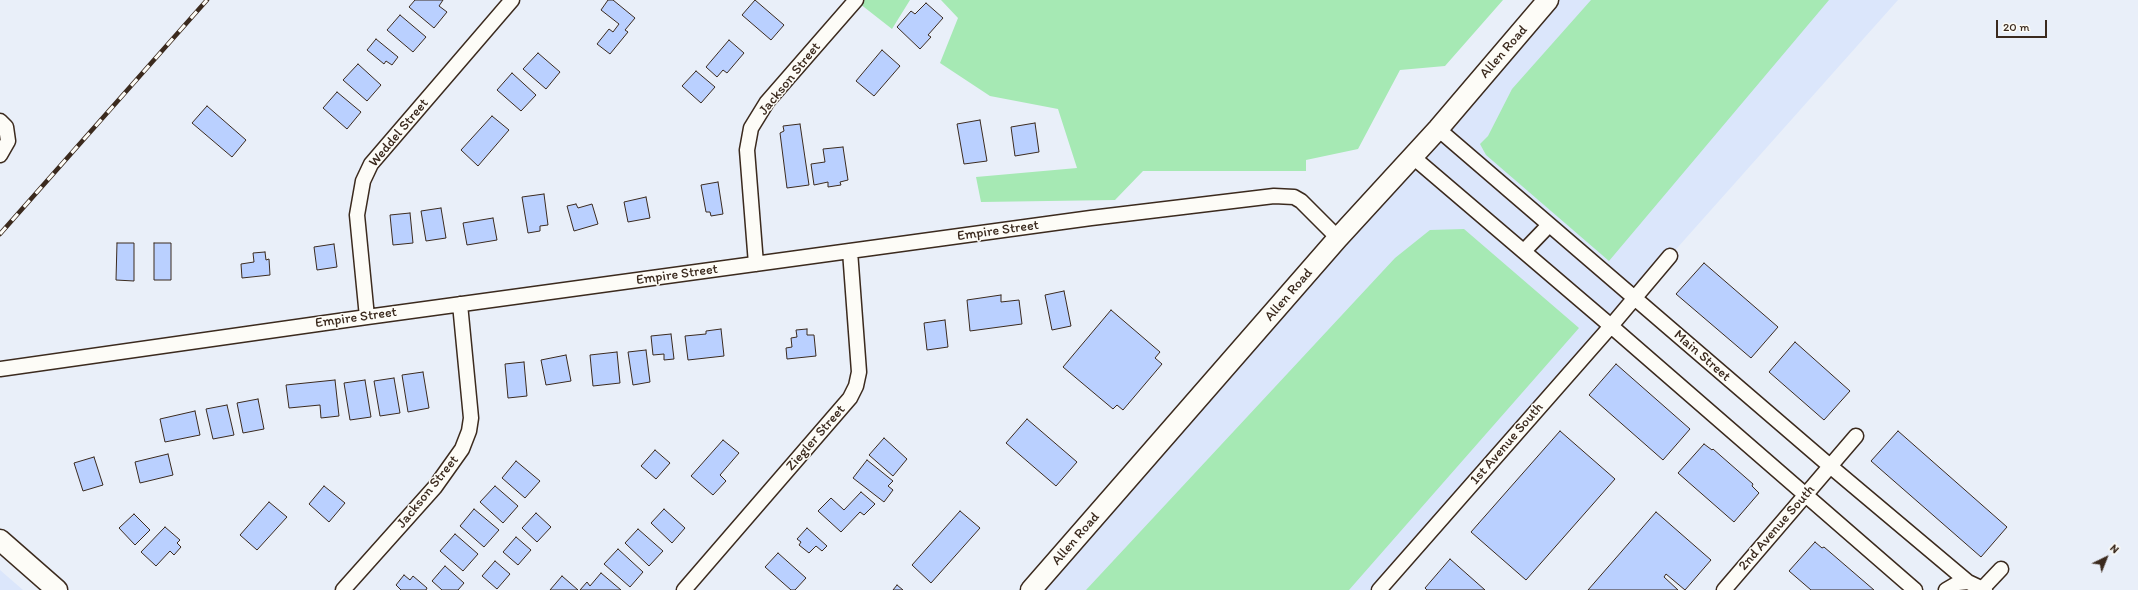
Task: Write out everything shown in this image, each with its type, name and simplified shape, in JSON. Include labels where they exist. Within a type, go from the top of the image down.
[{"type":"main road","name":"Allen Road","points":[[1031,590],[1338,238],[1413,157],[1548,0]]},
{"type":"main road","points":[[0,540],[57,590]]},
{"type":"street","name":"Weddel Street","points":[[367,317],[357,215],[363,181],[371,164],[512,0]]},
{"type":"street","name":"Jackson Street","points":[[756,264],[747,150],[751,128],[767,102],[856,0]]},
{"type":"street","points":[[0,121],[6,127],[8,141],[0,155]]},
{"type":"street","name":"Main Street","points":[[1438,128],[1830,466],[1968,582],[1984,589]]},
{"type":"street","points":[[1413,157],[1611,326],[1914,590]]},
{"type":"street","name":"Empire Street","points":[[0,369],[460,304],[1083,219],[1274,196],[1294,198],[1301,201],[1338,238]]},
{"type":"street","points":[[1524,251],[1549,225]]},
{"type":"street","name":"Ziegler Street","points":[[684,590],[850,398],[856,386],[859,372],[850,251]]},
{"type":"street","name":"1st Avenue South","points":[[1379,590],[1611,326],[1670,256]]},
{"type":"street","name":"Jackson Street","points":[[343,590],[435,487],[462,449],[469,431],[471,418],[460,304]]},
{"type":"street","name":"2nd Avenue South","points":[[1724,590],[1856,436]]},
{"type":"street","points":[[1984,589],[2001,569]]},
{"type":"street","points":[[1946,590],[1958,583],[1968,582]]},
{"type":"shaded area","points":[[1548,0],[1898,0],[1670,256],[1379,590],[1031,590]]},
{"type":"shaded area","points":[[0,570],[23,590],[0,590]]},
{"type":"green space","points":[[855,0],[910,0],[892,29]]},
{"type":"green space","points":[[941,0],[1503,0],[1445,66],[1400,70],[1358,149],[1306,160],[1306,171],[1143,171],[1115,200],[981,202],[976,177],[1077,168],[1058,109],[990,96],[940,63],[958,18]]},
{"type":"green space","points":[[1591,0],[1829,0],[1609,261],[1486,155],[1480,144],[1488,136],[1512,89]]},
{"type":"green space","points":[[1464,229],[1579,328],[1349,590],[1086,590],[1395,258],[1430,230]]},
{"type":"building","points":[[415,0],[443,0],[439,6],[447,12],[434,28],[409,7]]},
{"type":"building","points":[[608,0],[613,0],[635,18],[625,30],[628,32],[610,54],[597,44],[609,29],[613,32],[619,24],[601,10]]},
{"type":"building","points":[[755,0],[784,25],[771,40],[742,15]]},
{"type":"building","points":[[926,3],[943,18],[928,35],[931,37],[920,49],[897,27],[911,11],[915,14]]},
{"type":"building","points":[[400,15],[426,37],[413,52],[387,30]]},
{"type":"building","points":[[376,39],[398,57],[392,65],[386,61],[384,64],[367,50]]},
{"type":"building","points":[[729,40],[744,53],[727,73],[723,70],[717,77],[706,67]]},
{"type":"building","points":[[882,50],[900,66],[874,96],[856,81]]},
{"type":"building","points":[[538,53],[560,72],[546,89],[523,69]]},
{"type":"building","points":[[358,64],[381,85],[367,101],[343,80]]},
{"type":"building","points":[[696,71],[715,87],[701,103],[682,86]]},
{"type":"building","points":[[512,73],[536,95],[521,111],[497,90]]},
{"type":"building","points":[[337,92],[361,112],[347,129],[323,108]]},
{"type":"building","points":[[207,106],[246,140],[232,157],[192,123]]},
{"type":"building","points":[[492,116],[509,130],[478,166],[461,150]]},
{"type":"building","points":[[980,120],[987,161],[964,164],[957,124]]},
{"type":"building","points":[[1035,123],[1039,152],[1015,156],[1011,127]]},
{"type":"building","points":[[800,124],[809,185],[787,188],[780,133],[784,131],[783,126]]},
{"type":"building","points":[[843,147],[848,180],[840,182],[841,185],[828,187],[828,182],[814,185],[811,164],[825,162],[823,149]]},
{"type":"building","points":[[718,182],[723,214],[711,216],[710,212],[706,212],[701,185]]},
{"type":"building","points":[[544,194],[548,225],[540,226],[540,231],[528,233],[522,197]]},
{"type":"building","points":[[646,197],[650,218],[628,222],[624,202]]},
{"type":"building","points":[[576,204],[578,208],[592,204],[598,224],[574,231],[567,206]]},
{"type":"building","points":[[441,208],[446,238],[426,241],[421,211]]},
{"type":"building","points":[[410,213],[413,243],[393,245],[390,215]]},
{"type":"building","points":[[493,218],[497,240],[467,245],[463,223]]},
{"type":"building","points":[[117,243],[134,243],[134,281],[116,280]]},
{"type":"building","points":[[154,243],[171,243],[171,280],[154,280]]},
{"type":"building","points":[[334,244],[337,267],[317,270],[314,247]]},
{"type":"building","points":[[265,252],[266,260],[269,259],[270,275],[242,278],[241,264],[254,262],[253,253]]},
{"type":"building","points":[[1704,263],[1778,327],[1751,358],[1676,294]]},
{"type":"building","points":[[1064,291],[1071,326],[1052,330],[1045,295]]},
{"type":"building","points":[[1001,295],[1001,302],[1019,300],[1022,324],[970,331],[967,300]]},
{"type":"building","points":[[1111,310],[1160,352],[1155,358],[1162,364],[1123,410],[1117,405],[1113,409],[1063,367]]},
{"type":"building","points":[[945,320],[948,347],[927,350],[924,323]]},
{"type":"building","points":[[721,329],[724,356],[688,360],[685,336],[706,334],[706,331]]},
{"type":"building","points":[[807,329],[807,335],[814,335],[816,356],[787,359],[786,348],[792,347],[791,338],[797,337],[796,330]]},
{"type":"building","points":[[671,334],[674,359],[664,360],[664,354],[653,355],[651,336]]},
{"type":"building","points":[[1795,342],[1850,391],[1824,420],[1769,372]]},
{"type":"building","points":[[646,350],[650,382],[633,385],[628,352]]},
{"type":"building","points":[[617,352],[620,383],[593,386],[590,355]]},
{"type":"building","points":[[566,355],[571,381],[546,385],[541,360]]},
{"type":"building","points":[[524,362],[527,396],[508,398],[505,364]]},
{"type":"building","points":[[1616,364],[1690,429],[1663,460],[1589,395]]},
{"type":"building","points":[[423,372],[429,408],[408,412],[402,375]]},
{"type":"building","points":[[394,378],[400,413],[380,416],[374,381]]},
{"type":"building","points":[[335,380],[339,416],[321,418],[320,405],[289,408],[286,385]]},
{"type":"building","points":[[365,380],[371,417],[350,420],[344,383]]},
{"type":"building","points":[[258,399],[264,429],[243,433],[237,403]]},
{"type":"building","points":[[227,405],[234,435],[213,439],[206,409]]},
{"type":"building","points":[[195,411],[200,435],[165,442],[160,419]]},
{"type":"building","points":[[1027,419],[1077,462],[1056,486],[1006,443]]},
{"type":"building","points":[[1560,431],[1615,479],[1526,580],[1471,532]]},
{"type":"building","points":[[1898,431],[2007,527],[1981,557],[1871,461]]},
{"type":"building","points":[[884,438],[907,459],[893,476],[869,455]]},
{"type":"building","points":[[723,440],[739,453],[720,475],[726,481],[713,495],[691,476]]},
{"type":"building","points":[[1704,444],[1712,450],[1713,449],[1753,484],[1752,486],[1759,493],[1734,522],[1678,473]]},
{"type":"building","points":[[655,450],[670,463],[656,479],[641,466]]},
{"type":"building","points":[[168,454],[173,475],[140,483],[135,462]]},
{"type":"building","points":[[94,457],[103,485],[83,491],[74,463]]},
{"type":"building","points":[[867,460],[893,481],[888,486],[893,490],[884,502],[853,478]]},
{"type":"building","points":[[516,461],[540,481],[525,498],[502,478]]},
{"type":"building","points":[[324,486],[345,503],[329,522],[309,504]]},
{"type":"building","points":[[495,486],[518,506],[503,523],[480,502]]},
{"type":"building","points":[[861,492],[875,504],[864,515],[860,512],[841,532],[818,511],[831,498],[844,510]]},
{"type":"building","points":[[269,502],[287,517],[257,550],[240,535]]},
{"type":"building","points":[[474,509],[499,530],[484,547],[460,526]]},
{"type":"building","points":[[664,509],[685,528],[672,543],[651,523]]},
{"type":"building","points":[[960,511],[980,528],[931,583],[912,565]]},
{"type":"building","points":[[1656,512],[1711,560],[1685,590],[1666,574],[1664,577],[1678,590],[1588,590]]},
{"type":"building","points":[[536,513],[551,527],[537,542],[522,528]]},
{"type":"building","points":[[134,514],[150,530],[135,545],[119,528]]},
{"type":"building","points":[[165,527],[180,540],[177,543],[181,547],[174,555],[170,551],[156,566],[141,552]]},
{"type":"building","points":[[807,528],[827,546],[822,551],[816,546],[809,553],[799,545],[801,542],[797,539]]},
{"type":"building","points":[[638,529],[663,551],[649,566],[625,543]]},
{"type":"building","points":[[455,534],[478,554],[463,571],[440,551]]},
{"type":"building","points":[[516,537],[531,550],[518,565],[503,552]]},
{"type":"building","points":[[1815,542],[1822,548],[1824,547],[1874,590],[1811,590],[1789,571]]},
{"type":"building","points":[[618,549],[643,572],[630,587],[604,564]]},
{"type":"building","points":[[778,553],[806,578],[795,590],[791,590],[765,567]]},
{"type":"building","points":[[1450,559],[1485,590],[1427,590],[1425,588]]},
{"type":"building","points":[[495,561],[510,574],[497,589],[482,576]]},
{"type":"building","points":[[445,566],[464,583],[458,590],[442,590],[432,581]]},
{"type":"building","points":[[601,573],[621,590],[580,590],[587,582],[590,586]]},
{"type":"building","points":[[404,575],[410,580],[413,576],[427,588],[426,590],[401,590],[396,585]]},
{"type":"building","points":[[562,576],[578,590],[550,590]]},
{"type":"building","points":[[897,585],[903,590],[893,590]]},
{"type":"railway","points":[[0,234],[207,0]]}]
